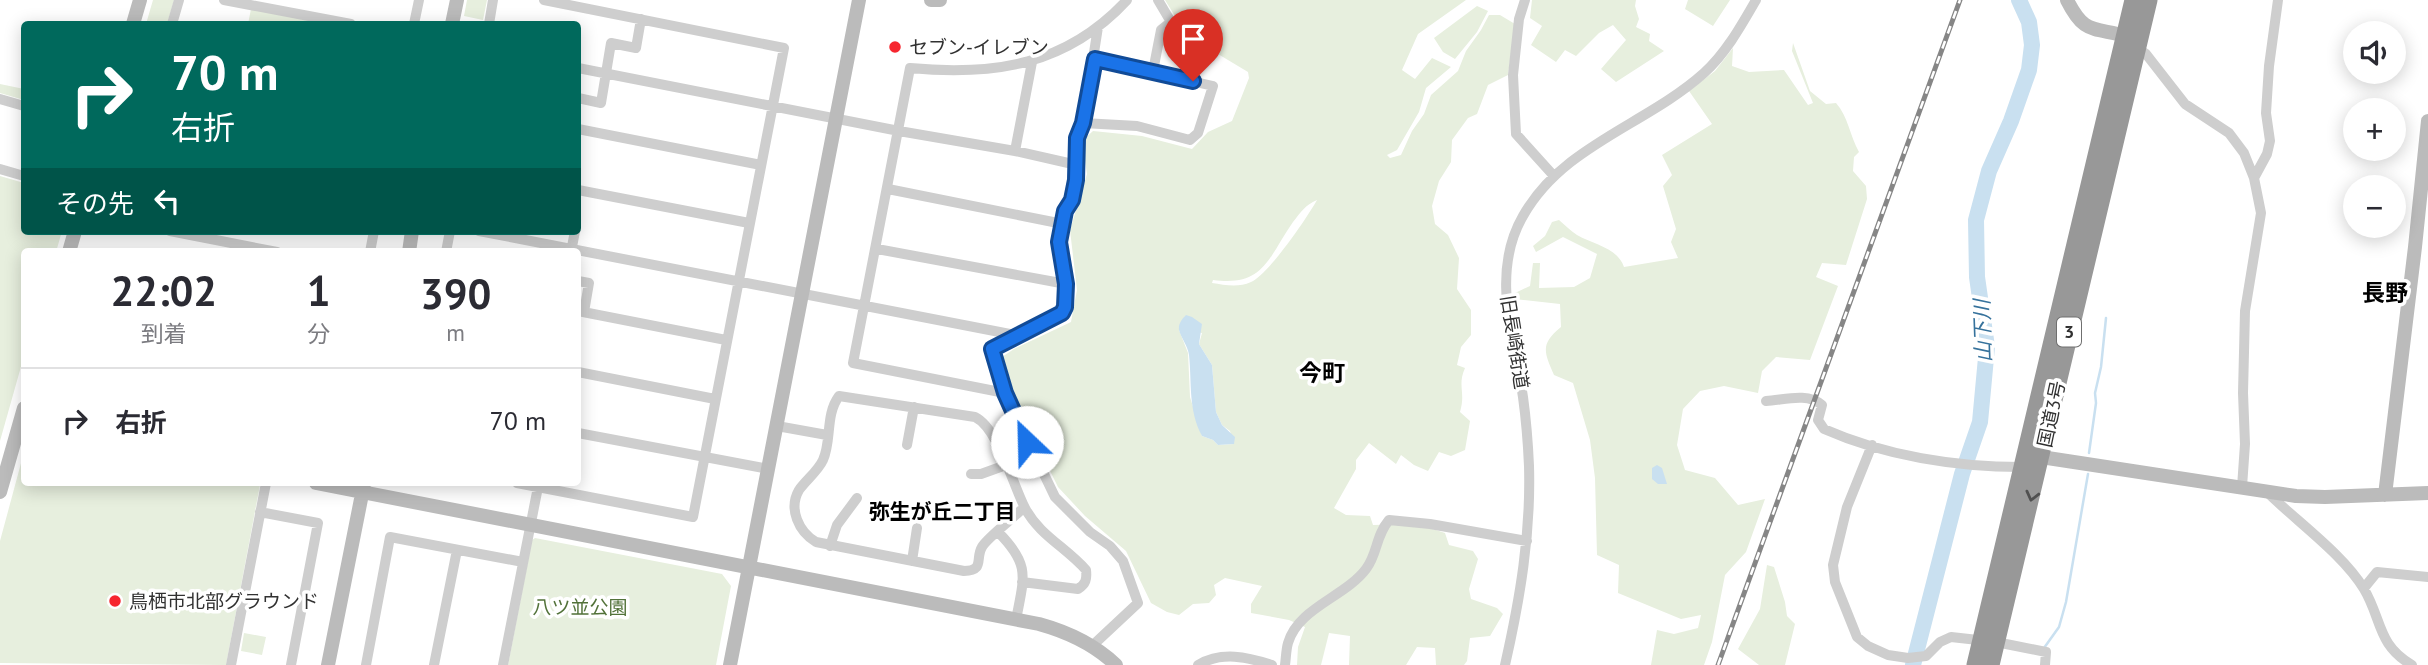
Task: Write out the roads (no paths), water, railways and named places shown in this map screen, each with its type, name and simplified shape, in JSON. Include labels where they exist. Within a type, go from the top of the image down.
[{"type":"highway","name":"国道3号","points":[[1976,665],[1989,641],[2041,457],[2131,42],[2134,0]]},
{"type":"highway","name":"国道3号","points":[[1990,665],[1989,641],[2022,467],[2131,42],[2148,0]]},
{"type":"street","points":[[134,21],[140,0]]},
{"type":"street","points":[[173,21],[179,0]]},
{"type":"street","points":[[224,0],[335,21]]},
{"type":"street","points":[[415,21],[419,0]]},
{"type":"street","points":[[453,21],[457,0]]},
{"type":"street","points":[[490,21],[494,0]]},
{"type":"street","points":[[533,486],[693,517],[784,48],[544,0]]},
{"type":"street","points":[[730,665],[859,0]]},
{"type":"street","points":[[931,0],[940,0]]},
{"type":"street","points":[[1005,393],[853,363],[910,68],[992,70],[1032,62],[1073,43],[1098,27],[1128,0]]},
{"type":"street","points":[[1153,72],[1161,30],[1171,22],[1158,0]]},
{"type":"street","points":[[1525,0],[1519,19],[1513,75],[1516,134],[1553,175]]},
{"type":"street","name":"旧長崎街道","points":[[1505,665],[1518,610],[1527,541],[1529,463],[1523,399],[1505,297],[1510,252],[1521,218],[1553,175],[1705,72],[1727,48],[1755,0]]},
{"type":"street","points":[[2067,0],[2078,21],[2131,42],[2146,54],[2185,104],[2230,133],[2244,153],[2255,178],[2261,213],[2245,311],[2245,444],[2242,487]]},
{"type":"street","points":[[2255,178],[2267,154],[2270,141],[2266,113],[2268,74],[2278,0]]},
{"type":"street","points":[[581,99],[601,103],[611,43],[636,48],[641,19]]},
{"type":"street","points":[[1092,646],[1138,603],[1123,561],[1055,497],[1005,393],[992,349],[1062,313],[1065,307],[1066,284],[1059,242],[1065,211],[1072,200],[1077,165],[1077,138],[1083,123],[1098,27]]},
{"type":"street","points":[[1083,123],[1137,126],[1190,139],[1198,133],[1213,86],[1095,59]]},
{"type":"street","points":[[1015,151],[1032,62]]},
{"type":"street","points":[[581,69],[1077,165]]},
{"type":"street","points":[[0,99],[21,105]]},
{"type":"street","points":[[2385,495],[2428,121]]},
{"type":"street","points":[[581,130],[761,164]]},
{"type":"street","points":[[0,169],[21,175]]},
{"type":"street","points":[[888,189],[1063,224]]},
{"type":"street","points":[[581,191],[749,223]]},
{"type":"street","points":[[190,235],[257,248]]},
{"type":"street","points":[[499,235],[562,248]]},
{"type":"street","points":[[877,249],[1066,284]]},
{"type":"street","points":[[581,252],[1016,335]]},
{"type":"street","points":[[581,282],[589,283],[581,312],[726,340]]},
{"type":"street","points":[[581,373],[715,399]]},
{"type":"street","points":[[1022,582],[1078,589],[1087,578],[1086,570],[1081,564],[1035,524],[1025,509],[1006,465],[981,419],[839,396],[832,406],[823,460],[799,491],[795,504],[796,519],[804,534],[816,542],[972,571],[979,563],[982,545],[1025,509]]},
{"type":"street","points":[[1766,401],[1802,397],[1815,400],[1822,405],[1818,420],[1824,429],[1910,456],[1977,466],[2022,467],[2041,457],[2267,492],[2325,497],[2428,493]]},
{"type":"street","points":[[907,445],[914,407]]},
{"type":"street","points":[[777,426],[827,435]]},
{"type":"street","points":[[0,492],[21,430]]},
{"type":"street","points":[[581,434],[769,470]]},
{"type":"street","points":[[1872,445],[1847,507],[1833,565],[1835,582],[1857,637],[1868,646],[1888,655],[1908,658],[1926,656],[1940,642],[1951,637],[1989,641],[2042,651],[2045,665]]},
{"type":"street","points":[[971,474],[981,474],[1006,465]]},
{"type":"street","points":[[231,665],[265,486]]},
{"type":"street","points":[[328,665],[363,487],[531,524],[1055,629],[1092,646],[1116,665]]},
{"type":"street","points":[[503,665],[538,487]]},
{"type":"street","points":[[2267,492],[2337,557],[2364,588],[2386,643],[2400,659],[2412,665]]},
{"type":"street","points":[[830,546],[837,525],[857,498]]},
{"type":"street","points":[[260,512],[318,523],[291,665]]},
{"type":"street","points":[[1285,665],[1287,644],[1296,628],[1305,617],[1357,580],[1369,565],[1381,530],[1389,520],[1430,524],[1527,541]]},
{"type":"street","points":[[912,561],[917,528]]},
{"type":"street","points":[[998,532],[1016,549],[1024,572],[1016,620]]},
{"type":"street","points":[[366,665],[390,537],[523,562]]},
{"type":"street","points":[[434,665],[457,550]]},
{"type":"street","points":[[2364,588],[2377,572],[2428,577]]},
{"type":"street","points":[[1198,665],[1208,659],[1233,655],[1272,665]]},
{"type":"water","points":[[1186,315],[1202,324],[1199,344],[1212,365],[1216,412],[1222,425],[1235,437],[1234,444],[1218,445],[1202,436],[1194,416],[1188,352],[1179,330]]},
{"type":"water","points":[[1657,465],[1662,468],[1667,484],[1658,484],[1652,479],[1652,468]]},
{"type":"waterway","name":"山下川","points":[[1913,665],[1962,474],[1980,422],[1987,347],[1977,277],[1976,220],[1989,171],[2029,70],[2032,45],[2029,22],[2019,0]]},
{"type":"waterway","points":[[2089,453],[2106,318]]},
{"type":"waterway","points":[[2044,648],[2059,627],[2066,602],[2088,474]]},
{"type":"railway","points":[[1718,665],[1960,0]]},
{"type":"place","name":"セブン-イレブン","points":[[895,47]]},
{"type":"place","name":"鳥栖市北部グラウンド","points":[[115,601]]},
{"type":"district","name":"長野","points":[[2385,293]]},
{"type":"district","name":"今町","points":[[1322,373]]},
{"type":"district","name":"弥生が丘二丁目","points":[[942,512]]},
{"type":"park label","name":"八ツ並公園","points":[[580,607]]}]
